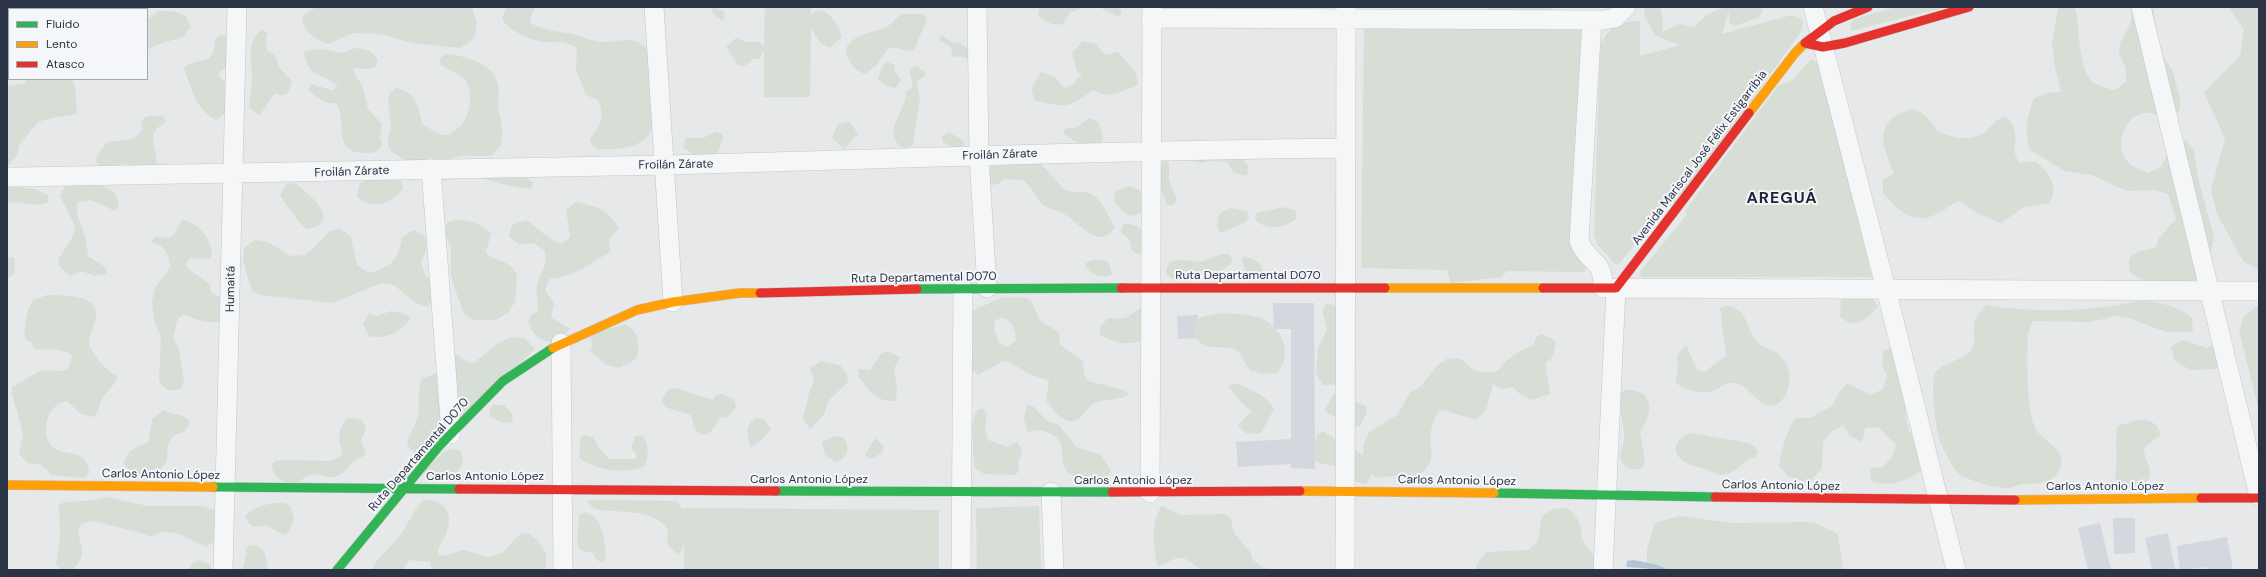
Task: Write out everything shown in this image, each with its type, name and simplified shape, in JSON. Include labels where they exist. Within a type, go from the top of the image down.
[{"type":"street","name":"Humaitá","points":[[223,570],[237,7]]},
{"type":"street","points":[[654,7],[673,302]]},
{"type":"street","points":[[977,7],[979,156],[987,288]]},
{"type":"street","points":[[1150,493],[1152,13],[1346,13],[1592,20],[1615,18],[1626,7]]},
{"type":"street","points":[[1813,7],[1940,500],[1956,570]]},
{"type":"street","name":"Avenida Mariscal José Félix Estigarribia","points":[[1609,288],[1795,53],[1805,43],[1821,38],[1844,15],[1868,7]]},
{"type":"street","points":[[1805,43],[1821,38],[1860,39],[1969,7]]},
{"type":"street","points":[[2141,7],[2259,497]]},
{"type":"street","points":[[1345,570],[1344,491],[1347,288],[1346,13]]},
{"type":"street","points":[[1592,20],[1579,241],[1582,249],[1597,262],[1609,288],[1607,496],[1603,570]]},
{"type":"street","name":"Froilán Zárate","points":[[7,177],[233,175],[431,169],[664,165],[1152,150],[1346,148]]},
{"type":"street","points":[[431,169],[451,434]]},
{"type":"street","name":"Ruta Departamental D070","points":[[337,570],[402,489],[451,434],[504,381],[561,343],[637,310],[673,302],[740,294],[987,288],[1609,288]]},
{"type":"street","points":[[1609,288],[2210,292],[2259,291]]},
{"type":"street","points":[[961,570],[960,493],[963,289]]},
{"type":"street","points":[[561,343],[564,490],[563,570]]},
{"type":"street","name":"Carlos Antonio López","points":[[7,485],[960,493],[1344,491],[1940,500],[2259,497]]},
{"type":"street","points":[[1051,492],[1054,570]]},
{"type":"shaded area","points":[[316,7],[472,7],[477,22],[475,35],[471,41],[460,48],[413,43],[380,34],[353,33],[328,44],[318,40],[310,34],[304,26],[303,16]]},
{"type":"shaded area","points":[[506,7],[535,7],[530,20],[531,23],[536,26],[601,42],[632,40],[648,50],[656,106],[654,121],[649,134],[639,143],[622,148],[597,149],[592,145],[590,139],[599,125],[601,111],[598,100],[586,95],[576,69],[577,49],[566,43],[545,42],[521,35],[510,28],[502,19]]},
{"type":"shaded area","points":[[711,7],[724,11],[725,18],[722,20],[714,15]]},
{"type":"shaded area","points":[[765,7],[811,8],[811,15],[815,11],[821,10],[831,17],[839,28],[842,36],[830,48],[821,44],[811,28],[810,97],[764,97],[764,51],[759,59],[753,59],[745,66],[738,65],[726,47],[736,38],[746,42],[760,42],[764,47]]},
{"type":"shaded area","points":[[1040,7],[1084,7],[1070,13],[1063,24],[1056,24],[1049,23],[1038,15]]},
{"type":"shaded area","points":[[1099,7],[1120,7],[1122,12],[1118,17]]},
{"type":"shaded area","points":[[1487,7],[1554,7],[1535,18],[1588,29],[1585,272],[1507,271],[1501,277],[1451,283],[1447,270],[1361,268],[1364,25],[1489,11]]},
{"type":"shaded area","points":[[1645,7],[1660,7],[1663,21],[1662,32],[1679,24],[1694,27],[1702,19],[1717,10],[1732,7],[1761,7],[1763,11],[1759,17],[1735,26],[1729,23],[1729,10],[1722,34],[1792,15],[1801,19],[1803,23],[1800,33],[1679,202],[1667,203],[1620,263],[1615,264],[1597,244],[1594,235],[1600,46],[1606,34],[1610,30],[1620,24],[1633,21],[1640,21],[1640,56],[1696,41],[1679,45],[1655,35],[1644,15]]},
{"type":"shaded area","points":[[1896,7],[1947,7],[1851,31],[1850,25],[1854,19]]},
{"type":"shaded area","points":[[2058,7],[2074,7],[2076,11],[2082,56],[2086,73],[2090,79],[2098,85],[2115,90],[2126,82],[2126,70],[2120,56],[2119,46],[2131,21],[2131,7],[2153,7],[2159,42],[2164,58],[2172,70],[2180,97],[2180,110],[2167,118],[2147,113],[2134,117],[2123,133],[2121,146],[2122,152],[2130,164],[2135,168],[2148,173],[2162,166],[2173,142],[2186,140],[2194,151],[2198,178],[2214,237],[2211,251],[2202,263],[2199,279],[2171,285],[2153,284],[2145,281],[2129,270],[2129,258],[2140,251],[2157,246],[2158,239],[2176,219],[2168,194],[2155,190],[2127,191],[2091,175],[2065,171],[2030,150],[2027,137],[2027,124],[2034,98],[2047,93],[2061,92],[2055,68],[2052,43]]},
{"type":"shaded area","points":[[2259,7],[2259,270],[2243,261],[2217,214],[2211,189],[2225,139],[2204,92],[2240,56],[2244,30],[2229,8]]},
{"type":"shaded area","points":[[158,11],[172,11],[185,15],[191,27],[183,37],[156,45],[148,49],[148,19]]},
{"type":"shaded area","points":[[902,14],[923,14],[927,19],[914,50],[907,51],[895,47],[888,49],[876,65],[865,74],[853,67],[846,52],[852,41],[867,33],[888,26]]},
{"type":"shaded area","points":[[262,30],[268,33],[266,39],[267,51],[276,56],[278,66],[292,81],[288,93],[282,95],[275,94],[259,115],[249,107],[252,81],[252,46],[257,35]]},
{"type":"shaded area","points":[[220,35],[234,35],[233,65],[221,70],[219,76],[229,86],[229,96],[228,106],[224,114],[216,120],[209,116],[195,98],[184,68],[190,64],[209,59],[214,49],[215,39]]},
{"type":"shaded area","points":[[943,36],[952,43],[958,42],[967,48],[969,59],[959,56],[952,57],[951,47],[939,40],[940,37]]},
{"type":"shaded area","points":[[1083,41],[1096,44],[1105,55],[1118,52],[1136,72],[1138,85],[1116,94],[1099,93],[1093,90],[1077,101],[1066,105],[1035,101],[1031,89],[1041,72],[1054,76],[1064,88],[1074,84],[1077,78],[1082,75],[1077,71],[1072,53]]},
{"type":"shaded area","points":[[356,48],[369,51],[378,61],[375,67],[368,69],[354,68],[355,75],[363,87],[368,109],[382,124],[380,137],[382,144],[377,151],[371,153],[356,152],[348,148],[344,143],[342,136],[340,111],[336,103],[324,102],[308,90],[311,84],[332,90],[338,86],[312,71],[306,60],[304,51],[321,49],[342,53]]},
{"type":"shaded area","points":[[445,54],[469,58],[491,71],[495,77],[499,87],[498,109],[502,128],[501,145],[492,155],[485,156],[463,156],[443,160],[429,158],[416,162],[403,159],[391,151],[388,145],[388,138],[391,129],[388,100],[390,93],[396,88],[408,93],[415,101],[423,125],[442,135],[449,135],[460,126],[468,113],[470,95],[468,84],[463,78],[441,65],[440,59]]},
{"type":"shaded area","points":[[1811,59],[1819,63],[1872,277],[1641,277],[1640,272],[1687,214],[1685,211],[1778,86],[1791,81]]},
{"type":"shaded area","points":[[887,62],[895,65],[895,71],[901,80],[896,88],[886,86],[878,79],[882,67]]},
{"type":"shaded area","points":[[916,66],[925,72],[925,76],[917,82],[920,99],[913,145],[907,148],[901,147],[893,134],[896,120],[903,106],[906,92],[912,87],[909,72]]},
{"type":"shaded area","points":[[26,80],[72,80],[75,87],[77,114],[51,118],[38,122],[20,144],[16,157],[7,166],[7,120],[9,110],[7,107],[7,86],[26,83]]},
{"type":"shaded area","points":[[1911,109],[1919,111],[1932,123],[1937,131],[1949,136],[1962,138],[1981,135],[1997,120],[2006,117],[2015,130],[2015,151],[2016,157],[2020,163],[2035,161],[2045,170],[2051,180],[2053,185],[2053,197],[2050,203],[2024,207],[2001,223],[1979,214],[1960,201],[1929,217],[1921,218],[1907,215],[1883,193],[1883,180],[1894,174],[1886,153],[1883,136],[1885,128],[1890,121],[1898,115]]},
{"type":"shaded area","points":[[150,116],[163,116],[166,123],[158,127],[154,132],[153,138],[157,164],[154,171],[125,164],[121,164],[116,169],[102,169],[97,164],[96,157],[107,142],[133,139],[143,130],[141,124],[144,118]]},
{"type":"shaded area","points":[[1090,118],[1099,122],[1103,138],[1100,144],[1079,144],[1064,134],[1064,130],[1070,127],[1074,129]]},
{"type":"shaded area","points":[[843,122],[850,122],[858,134],[844,149],[832,138],[837,126]]},
{"type":"shaded area","points":[[715,132],[722,134],[723,137],[717,156],[700,160],[683,147],[686,138],[703,138]]},
{"type":"shaded area","points":[[949,132],[964,141],[963,148],[956,148],[943,142],[942,136]]},
{"type":"shaded area","points":[[1238,155],[1249,166],[1247,176],[1234,173],[1227,162],[1209,161],[1202,163],[1183,159]]},
{"type":"shaded area","points":[[1007,156],[1037,160],[1065,190],[1072,192],[1084,192],[1095,197],[1103,206],[1115,227],[1109,234],[1103,237],[1096,236],[1083,229],[1064,214],[1043,205],[1023,180],[1003,179],[998,184],[992,185],[986,181],[988,169],[993,165],[998,167]]},
{"type":"shaded area","points":[[1163,160],[1169,162],[1169,179],[1177,201],[1173,205],[1166,205],[1164,195],[1159,190],[1161,180],[1159,173]]},
{"type":"shaded area","points":[[391,172],[401,181],[403,188],[394,198],[382,204],[375,204],[362,201],[357,196],[360,183]]},
{"type":"shaded area","points":[[442,173],[528,178],[533,183],[531,189],[472,177],[438,180]]},
{"type":"shaded area","points":[[294,182],[321,208],[323,220],[318,226],[307,229],[293,214],[280,195],[287,184]]},
{"type":"shaded area","points":[[66,185],[98,186],[112,191],[117,197],[119,205],[115,211],[91,200],[78,202],[77,207],[77,214],[85,236],[88,256],[105,267],[107,274],[94,276],[82,271],[70,276],[60,267],[58,260],[72,238],[75,226],[60,196]]},
{"type":"shaded area","points":[[7,186],[35,189],[48,195],[48,202],[38,205],[17,202],[7,203]]},
{"type":"shaded area","points":[[1128,186],[1140,190],[1144,197],[1144,210],[1139,214],[1127,214],[1114,200],[1115,192]]},
{"type":"shaded area","points":[[576,202],[596,207],[606,213],[615,222],[619,229],[609,238],[610,252],[575,273],[559,278],[549,279],[545,291],[554,303],[551,317],[570,329],[555,343],[541,339],[537,336],[532,330],[528,321],[531,315],[537,312],[538,282],[545,263],[545,251],[534,243],[519,244],[509,237],[512,225],[526,220],[560,244],[570,237],[566,210]]},
{"type":"shaded area","points":[[1283,207],[1296,211],[1297,218],[1287,224],[1276,227],[1265,226],[1255,219],[1256,213]]},
{"type":"shaded area","points":[[1230,208],[1247,211],[1249,217],[1246,222],[1221,233],[1217,228],[1219,214]]},
{"type":"shaded area","points":[[182,220],[200,229],[211,246],[211,259],[190,258],[186,263],[188,269],[210,284],[210,291],[221,298],[226,322],[204,322],[184,315],[178,318],[173,338],[179,349],[184,382],[181,389],[171,390],[165,388],[159,380],[161,337],[155,323],[152,302],[155,288],[170,267],[165,250],[160,245],[151,242],[155,236],[168,238],[174,235]]},
{"type":"shaded area","points":[[465,220],[474,223],[491,233],[486,252],[493,258],[506,263],[517,275],[515,302],[508,313],[496,320],[474,320],[463,312],[451,277],[451,247],[445,235],[445,228],[448,222]]},
{"type":"shaded area","points":[[1125,223],[1137,226],[1142,230],[1142,254],[1135,253],[1131,249],[1129,240],[1122,234],[1121,228]]},
{"type":"shaded area","points":[[340,228],[351,237],[357,265],[369,273],[383,268],[392,262],[396,258],[402,238],[413,230],[425,236],[427,250],[421,261],[425,275],[436,284],[436,298],[427,307],[414,302],[394,285],[381,283],[332,303],[261,295],[252,291],[243,261],[244,248],[255,240],[268,242],[291,256],[306,255],[330,231]]},
{"type":"shaded area","points":[[1222,254],[1229,254],[1233,259],[1230,265],[1220,270],[1197,271],[1192,273],[1190,279],[1177,282],[1166,274],[1167,267],[1174,261],[1180,260],[1199,262]]},
{"type":"shaded area","points":[[1243,256],[1253,259],[1260,265],[1263,271],[1253,274],[1247,272],[1244,266]]},
{"type":"shaded area","points":[[7,257],[14,258],[15,273],[7,279]]},
{"type":"shaded area","points":[[1094,260],[1108,261],[1112,274],[1108,276],[1100,276],[1092,273],[1086,267],[1085,263]]},
{"type":"shaded area","points":[[47,295],[79,297],[92,304],[96,309],[96,317],[89,345],[100,362],[117,376],[113,385],[101,400],[94,417],[81,414],[67,401],[60,403],[49,414],[46,430],[47,438],[51,445],[57,450],[78,455],[84,459],[89,474],[84,478],[52,475],[42,465],[28,463],[19,454],[23,434],[12,393],[12,387],[42,370],[62,371],[69,368],[72,355],[60,350],[34,349],[32,343],[26,340],[25,324],[30,305],[36,297],[34,300]]},
{"type":"shaded area","points":[[1841,296],[1868,297],[1876,302],[1878,307],[1860,322],[1851,323],[1845,321],[1840,316]]},
{"type":"shaded area","points":[[1003,297],[1027,298],[1032,302],[1040,321],[1059,332],[1060,345],[1083,361],[1084,375],[1088,381],[1123,390],[1129,394],[1120,398],[1094,404],[1077,420],[1072,421],[1062,418],[1057,414],[1046,400],[1049,381],[1030,374],[1008,361],[1001,362],[978,375],[964,362],[972,311]],"holes":[[[1003,318],[1012,323],[1016,337],[1016,340],[1008,347],[999,343],[994,330],[995,320]]]},
{"type":"shaded area","points":[[2140,301],[2161,303],[2180,310],[2192,318],[2193,332],[2166,332],[2129,318],[2116,316],[2090,322],[2033,321],[2028,333],[2027,344],[2030,409],[2035,428],[2054,447],[2061,457],[2061,464],[2055,476],[2047,481],[2021,484],[2008,488],[1996,487],[1970,480],[1957,472],[1943,448],[1938,435],[1933,395],[1934,377],[1939,369],[1961,358],[1969,352],[1974,341],[1975,319],[1987,305],[2025,310],[2064,310],[2102,307]]},
{"type":"shaded area","points":[[1273,303],[1314,303],[1315,469],[1291,468],[1291,464],[1238,467],[1236,442],[1291,439],[1291,329],[1274,329]]},
{"type":"shaded area","points":[[1327,303],[1341,308],[1343,384],[1323,385],[1316,374],[1318,348],[1327,330],[1322,310]]},
{"type":"shaded area","points":[[1148,306],[1143,339],[1133,343],[1121,343],[1110,340],[1100,334],[1100,327],[1108,318],[1124,318],[1142,307]]},
{"type":"shaded area","points":[[1727,306],[1734,307],[1743,315],[1758,343],[1777,353],[1786,363],[1790,376],[1788,390],[1781,401],[1775,405],[1768,406],[1757,399],[1741,385],[1735,383],[1727,384],[1711,392],[1700,392],[1690,390],[1675,383],[1678,369],[1677,355],[1686,345],[1697,369],[1704,372],[1726,356],[1720,308]]},
{"type":"shaded area","points":[[2259,306],[2259,411],[2239,331],[2244,316]]},
{"type":"shaded area","points":[[391,311],[405,314],[411,318],[403,327],[392,334],[381,337],[369,336],[363,324],[369,313],[377,316]]},
{"type":"shaded area","points":[[1223,313],[1257,317],[1273,326],[1283,340],[1285,348],[1285,357],[1277,373],[1264,374],[1251,371],[1237,350],[1208,346],[1197,340],[1192,334],[1198,323],[1197,320],[1202,317]]},
{"type":"shaded area","points":[[1198,315],[1199,338],[1178,339],[1177,316]]},
{"type":"shaded area","points":[[625,324],[634,331],[638,339],[636,359],[619,368],[605,364],[589,350],[592,348],[591,335]]},
{"type":"shaded area","points":[[1541,334],[1553,339],[1556,343],[1552,358],[1545,363],[1550,394],[1531,400],[1521,395],[1513,387],[1502,389],[1493,384],[1486,410],[1477,419],[1441,410],[1434,419],[1431,429],[1431,459],[1423,472],[1413,479],[1402,475],[1376,478],[1372,474],[1366,484],[1353,481],[1333,466],[1319,463],[1314,460],[1314,447],[1317,435],[1323,431],[1337,440],[1350,444],[1363,456],[1364,444],[1369,432],[1397,415],[1410,393],[1421,386],[1437,366],[1448,358],[1461,359],[1472,369],[1485,373],[1498,371],[1514,355],[1534,345],[1536,337]]},
{"type":"shaded area","points":[[511,337],[525,338],[535,349],[421,456],[410,449],[407,443],[418,416],[420,383],[422,379],[441,371],[454,353],[472,364],[499,343]]},
{"type":"shaded area","points":[[2182,340],[2207,348],[2219,343],[2231,357],[2216,369],[2190,370],[2174,360],[2171,347]]},
{"type":"shaded area","points":[[1897,347],[1905,392],[1906,418],[1909,431],[1916,443],[1923,470],[1898,482],[1886,484],[1871,481],[1870,468],[1883,467],[1892,457],[1896,445],[1878,427],[1865,428],[1862,442],[1850,436],[1843,425],[1832,431],[1823,442],[1822,469],[1808,483],[1788,476],[1779,466],[1787,434],[1796,418],[1810,418],[1832,406],[1838,394],[1847,383],[1871,395],[1883,389],[1887,376],[1882,364],[1883,350]]},
{"type":"shaded area","points":[[887,351],[900,357],[894,369],[897,388],[896,401],[883,400],[878,397],[870,391],[858,376],[859,369],[870,370],[881,354]]},
{"type":"shaded area","points":[[821,361],[841,366],[847,375],[848,382],[828,401],[824,415],[810,429],[803,419],[809,393],[814,380],[810,368]]},
{"type":"shaded area","points":[[1236,383],[1262,396],[1274,409],[1261,433],[1247,434],[1238,426],[1251,411],[1236,397],[1229,386]]},
{"type":"shaded area","points":[[675,388],[714,400],[715,396],[722,394],[734,399],[736,407],[728,418],[721,417],[710,432],[703,434],[698,432],[693,427],[693,419],[690,415],[668,408],[662,402],[669,389]]},
{"type":"shaded area","points":[[1625,390],[1632,390],[1644,394],[1649,404],[1649,413],[1640,431],[1645,463],[1641,469],[1628,468],[1621,459],[1624,434],[1619,394]]},
{"type":"shaded area","points":[[1334,394],[1366,406],[1366,414],[1360,426],[1353,427],[1324,411]]},
{"type":"shaded area","points":[[1027,404],[1034,407],[1047,421],[1059,425],[1076,447],[1100,454],[1111,470],[1108,476],[1100,480],[1089,480],[1068,473],[1064,465],[1061,445],[1055,437],[1049,433],[1041,431],[1027,432],[1024,417]]},
{"type":"shaded area","points":[[493,405],[504,405],[513,415],[512,422],[503,423],[491,417],[489,410]]},
{"type":"shaded area","points":[[982,408],[987,413],[985,427],[988,440],[1008,447],[1017,442],[1021,448],[1022,455],[1018,460],[1019,469],[1016,475],[984,474],[974,467],[972,424],[976,411]]},
{"type":"shaded area","points":[[164,410],[188,419],[189,425],[185,431],[173,436],[168,444],[167,460],[157,473],[145,475],[133,472],[123,463],[130,451],[148,442],[152,419]]},
{"type":"shaded area","points":[[347,418],[359,419],[363,422],[366,428],[361,441],[366,454],[353,462],[342,473],[334,477],[312,474],[298,482],[291,483],[282,481],[276,476],[273,472],[272,464],[277,460],[332,461],[343,454],[339,434],[341,427]]},
{"type":"shaded area","points":[[756,418],[763,419],[771,429],[762,440],[751,447],[748,439],[748,427]]},
{"type":"shaded area","points":[[2141,419],[2154,424],[2158,428],[2160,435],[2144,448],[2150,477],[2147,481],[2140,485],[2123,488],[2115,478],[2117,427],[2123,423],[2123,425]]},
{"type":"shaded area","points":[[1693,433],[1748,443],[1754,446],[1758,451],[1755,457],[1746,461],[1731,473],[1718,475],[1706,469],[1688,464],[1678,456],[1676,447],[1678,442],[1686,435]]},
{"type":"shaded area","points":[[642,435],[648,450],[645,466],[637,469],[620,471],[593,466],[579,458],[581,436],[593,437],[599,448],[609,459],[636,459],[636,453],[631,449],[635,436]]},
{"type":"shaded area","points":[[835,436],[842,437],[848,448],[846,455],[836,462],[825,455],[822,442]]},
{"type":"shaded area","points":[[875,438],[884,446],[882,453],[871,459],[865,455]]},
{"type":"shaded area","points":[[455,449],[461,452],[463,460],[461,466],[452,479],[429,482],[423,471],[445,451]]},
{"type":"shaded area","points":[[106,497],[148,506],[204,506],[217,511],[217,539],[206,547],[172,532],[158,533],[151,537],[145,534],[93,521],[85,522],[81,525],[78,533],[82,548],[80,560],[73,570],[60,569],[56,564],[60,538],[59,504]]},
{"type":"shaded area","points":[[425,499],[443,506],[448,514],[448,527],[438,554],[444,556],[463,550],[489,557],[502,553],[520,534],[528,533],[541,545],[546,553],[545,570],[432,570],[430,562],[410,560],[402,570],[372,570],[381,556],[399,537],[421,502]]},
{"type":"shaded area","points":[[587,500],[676,501],[684,511],[684,508],[939,510],[939,570],[684,570],[684,539],[682,551],[677,554],[667,544],[668,530],[662,523],[645,515],[596,509],[591,506]]},
{"type":"shaded area","points":[[284,503],[291,506],[294,520],[289,532],[283,535],[267,525],[253,527],[245,516],[253,509],[263,505]]},
{"type":"shaded area","points":[[1039,506],[1041,570],[977,570],[976,508]]},
{"type":"shaded area","points":[[1162,506],[1180,515],[1226,514],[1231,519],[1234,533],[1251,553],[1252,559],[1262,567],[1272,570],[1202,570],[1184,558],[1177,558],[1158,566],[1154,536],[1156,519]]},
{"type":"shaded area","points":[[1567,508],[1578,520],[1581,527],[1581,537],[1595,559],[1597,570],[1475,570],[1479,561],[1487,552],[1528,550],[1538,541],[1542,516],[1553,509]]},
{"type":"shaded area","points":[[586,512],[597,520],[602,531],[606,558],[602,563],[596,559],[593,553],[580,550],[577,544],[579,516],[580,514]]},
{"type":"shaded area","points":[[1679,516],[1732,523],[1813,522],[1838,534],[1843,570],[1647,570],[1647,549],[1655,523]]},
{"type":"shaded area","points":[[2113,518],[2135,518],[2135,553],[2114,554]]},
{"type":"shaded area","points":[[2100,523],[2111,570],[2088,570],[2078,528]]},
{"type":"shaded area","points":[[2168,533],[2175,570],[2152,570],[2145,538]]},
{"type":"shaded area","points":[[2227,537],[2233,570],[2207,570],[2206,567],[2180,570],[2177,546]]},
{"type":"shaded area","points":[[250,545],[256,546],[263,550],[266,556],[268,570],[242,570],[247,553],[245,550]]},
{"type":"shaded area","points":[[199,560],[209,564],[213,570],[188,570],[193,563]]},
{"type":"water","points":[[1634,560],[1658,565],[1668,570],[1626,567],[1627,561]]},
{"type":"traffic: fast","points":[[917,289],[1121,288]]},
{"type":"traffic: fast","points":[[337,570],[440,445],[503,381],[553,348]]},
{"type":"traffic: fast","points":[[213,487],[459,489]]},
{"type":"traffic: fast","points":[[776,491],[1112,492]]},
{"type":"traffic: fast","points":[[1494,493],[1715,497]]},
{"type":"traffic: slow","points":[[1749,113],[1795,53],[1805,43]]},
{"type":"traffic: slow","points":[[1385,288],[1543,288]]},
{"type":"traffic: slow","points":[[553,348],[637,310],[673,302],[740,293],[760,293]]},
{"type":"traffic: slow","points":[[7,485],[213,487]]},
{"type":"traffic: slow","points":[[1300,491],[1494,493]]},
{"type":"traffic: slow","points":[[2015,500],[2201,498]]},
{"type":"traffic: jam","points":[[1868,7],[1834,21],[1805,43],[1823,47],[1845,43],[1969,7]]},
{"type":"traffic: jam","points":[[1543,288],[1616,288],[1749,113]]},
{"type":"traffic: jam","points":[[1121,288],[1385,288]]},
{"type":"traffic: jam","points":[[760,293],[917,289]]},
{"type":"traffic: jam","points":[[459,489],[776,491]]},
{"type":"traffic: jam","points":[[1112,492],[1300,491]]},
{"type":"traffic: jam","points":[[1715,497],[2015,500]]},
{"type":"traffic: jam","points":[[2201,498],[2259,498]]},
{"type":"district","name":"AREGUÁ","points":[[1782,199]]}]
